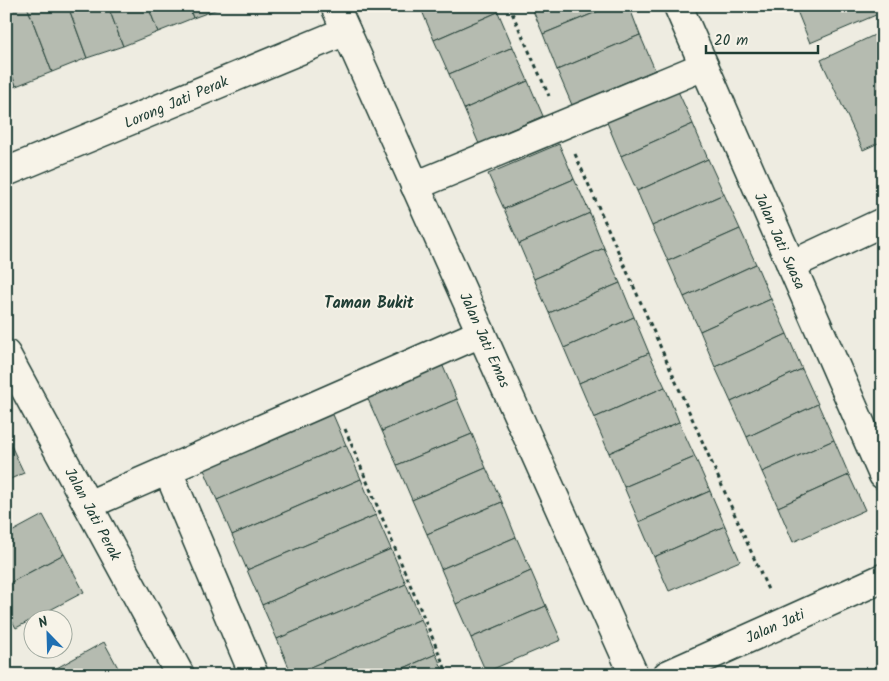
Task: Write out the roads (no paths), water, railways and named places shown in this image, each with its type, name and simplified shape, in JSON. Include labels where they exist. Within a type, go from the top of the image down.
[{"type":"street","name":"Jalan Jati Emas","points":[[335,6],[634,675]]},
{"type":"street","name":"Jalan Jati Suasa","points":[[678,6],[883,475]]},
{"type":"street","name":"Lorong Jati Perak","points":[[6,172],[346,32]]},
{"type":"street","points":[[415,186],[704,66]]},
{"type":"street","points":[[791,265],[883,222]]},
{"type":"street","points":[[88,505],[481,333]]},
{"type":"street","name":"Jalan Jati Perak","points":[[6,354],[180,675]]},
{"type":"street","points":[[168,470],[254,675]]},
{"type":"street","name":"Jalan Jati","points":[[667,675],[883,578]]},
{"type":"district","name":"Taman Bukit","points":[[369,302]]}]
